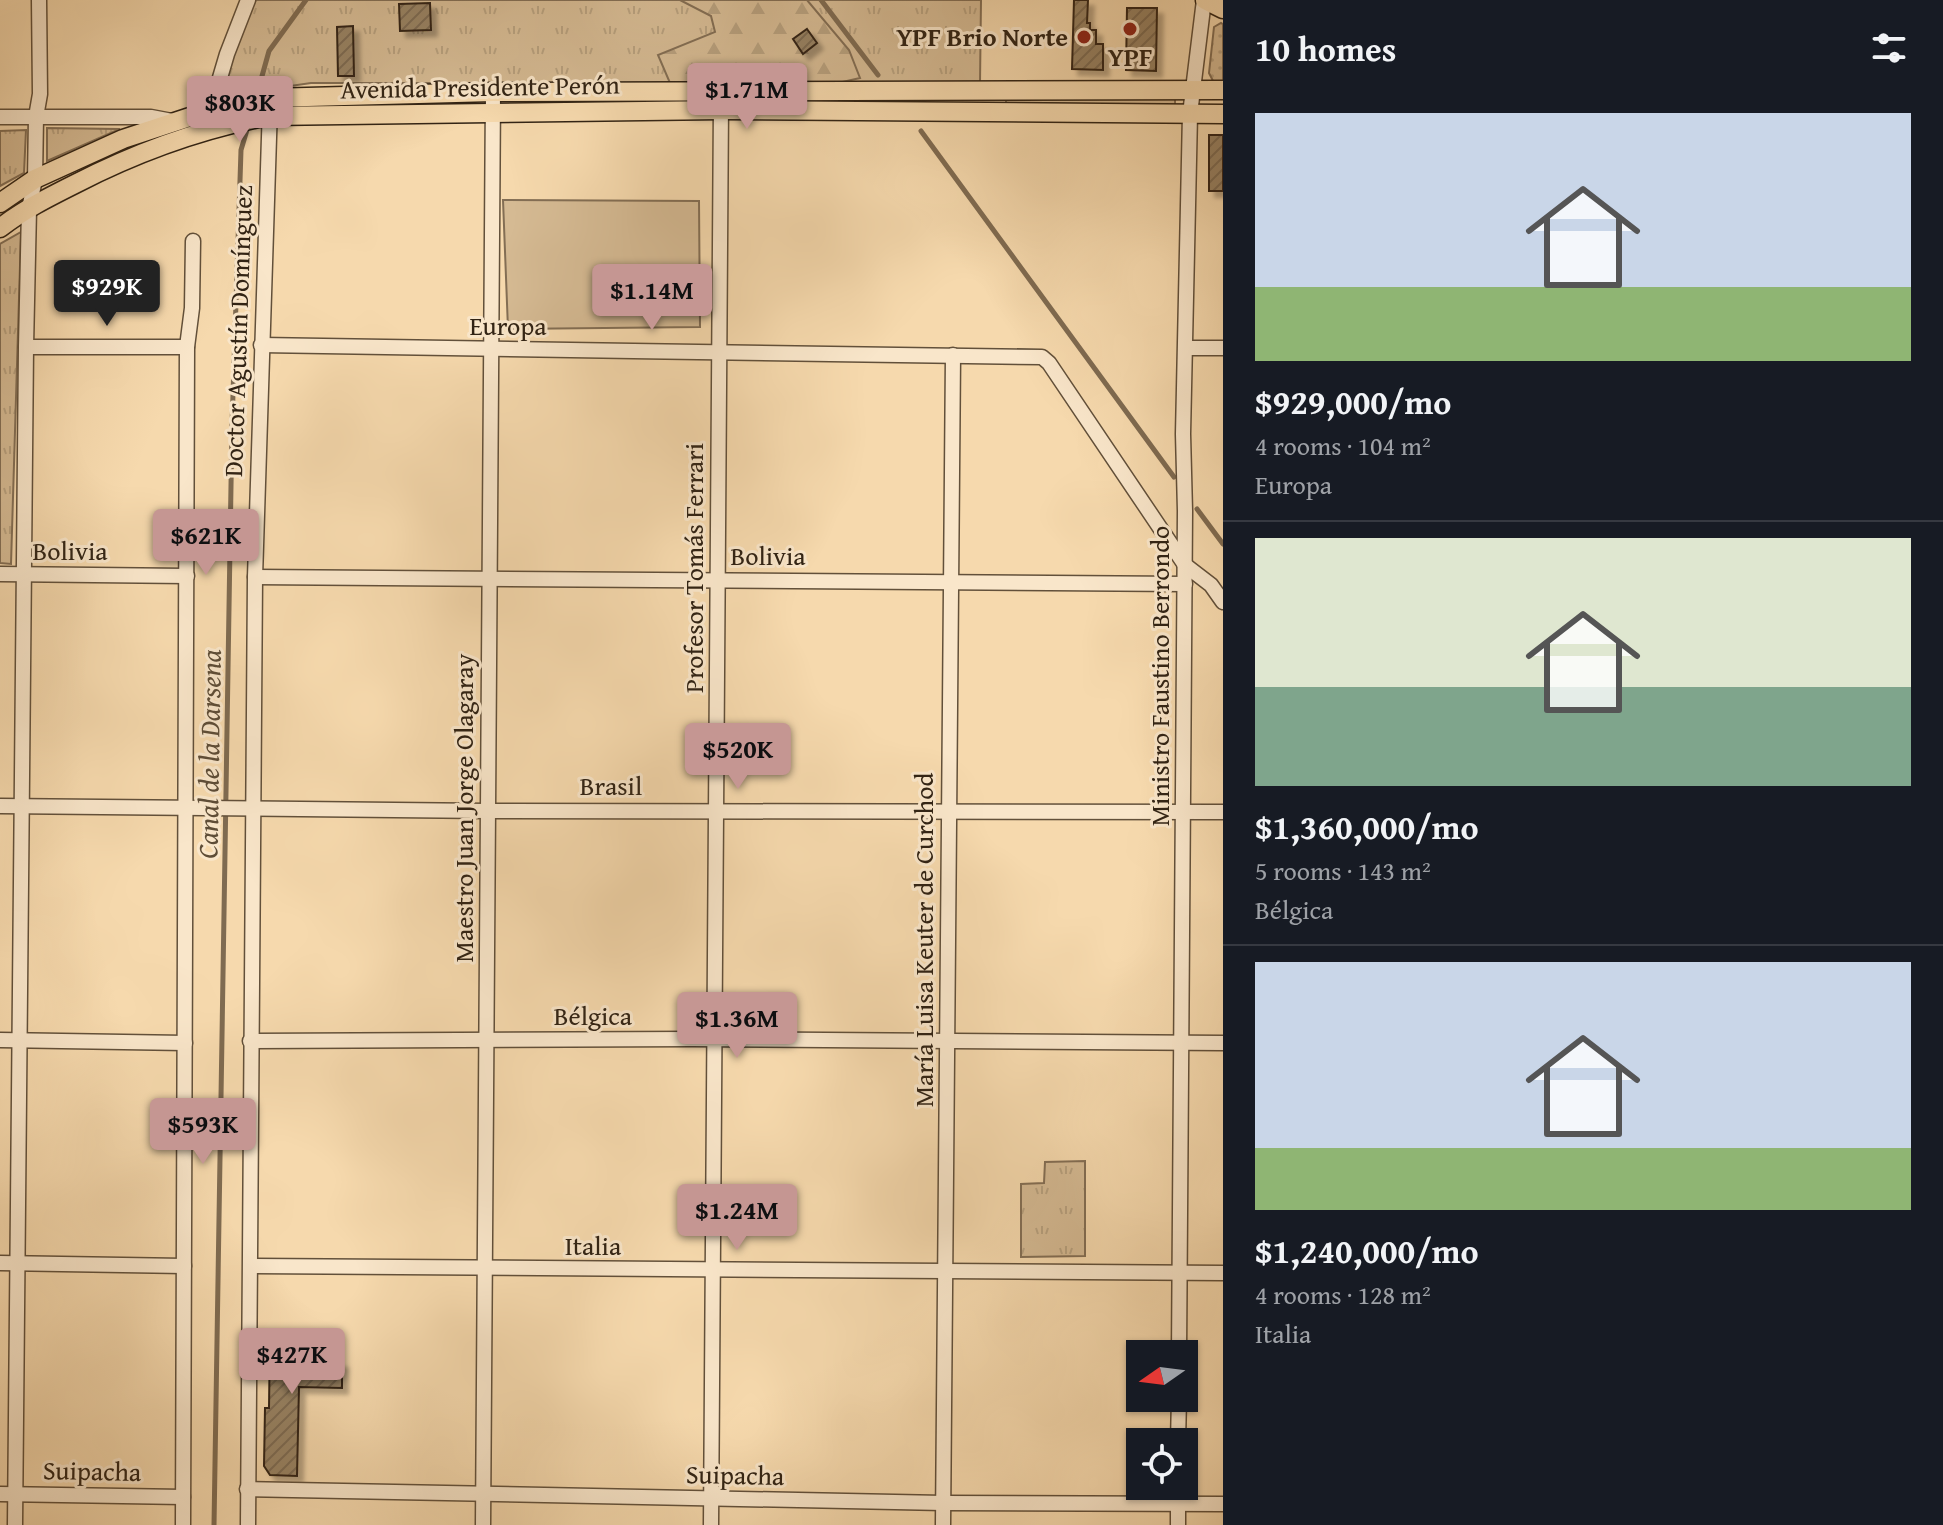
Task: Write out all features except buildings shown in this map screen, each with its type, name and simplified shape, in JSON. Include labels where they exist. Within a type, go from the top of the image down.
[{"type":"main road","points":[[1204,0],[1223,9]]},
{"type":"main road","name":"Avenida Presidente Perón","points":[[172,121],[211,110],[493,92],[1223,90]]},
{"type":"main road","points":[[979,111],[980,91]]},
{"type":"main road","name":"Avenida Presidente Perón","points":[[172,121],[203,130],[270,107],[1223,114]]},
{"type":"main road","points":[[0,203],[35,179],[123,139],[172,121]]},
{"type":"main road","points":[[0,228],[111,165],[203,130]]},
{"type":"street","points":[[15,1525],[7,1494],[17,1263],[26,347],[29,209],[35,179],[36,117],[40,94],[39,0]]},
{"type":"street","points":[[203,130],[248,0]]},
{"type":"street","name":"Ministro Faustino Berrondo","points":[[1179,1340],[1185,584],[1183,434],[1191,89],[1204,0]]},
{"type":"street","name":"Profesor Tomás Ferrari","points":[[711,1525],[721,91]]},
{"type":"street","name":"Maestro Juan Jorge Olagaray","points":[[483,1525],[493,92]]},
{"type":"street","name":"Doctor Agustín Domínguez","points":[[248,1525],[255,577],[270,107]]},
{"type":"street","points":[[0,117],[151,117],[172,121]]},
{"type":"street","name":"Doctor Agustín Domínguez","points":[[183,1525],[187,347],[192,308],[193,241]]},
{"type":"street","name":"Europa","points":[[261,345],[491,351],[719,351],[1042,357],[1058,376],[1185,565]]},
{"type":"street","points":[[26,347],[187,347]]},
{"type":"street","points":[[1186,348],[1223,348]]},
{"type":"street","name":"María Luisa Keuter de Curchod","points":[[943,1525],[953,355]]},
{"type":"street","points":[[1185,565],[1211,585],[1223,602]]},
{"type":"street","name":"Bolivia","points":[[0,574],[187,576]]},
{"type":"street","name":"Bolivia","points":[[255,577],[1185,584]]},
{"type":"street","name":"Brasil","points":[[0,806],[488,811],[1223,812]]},
{"type":"street","points":[[0,1040],[185,1043]]},
{"type":"street","name":"Bélgica","points":[[250,1041],[1223,1043]]},
{"type":"street","points":[[0,1263],[184,1266]]},
{"type":"street","name":"Italia","points":[[251,1266],[1223,1273]]},
{"type":"street","name":"Suipacha","points":[[247,1489],[943,1503],[1223,1504]]},
{"type":"street","name":"Suipacha","points":[[7,1494],[183,1497]]},
{"type":"street","points":[[1178,1503],[1178,1525]]},
{"type":"green space","points":[[256,0],[981,0],[980,83],[311,83],[228,95],[231,60]]},
{"type":"green space","points":[[680,0],[807,0],[849,50],[860,78],[838,83],[670,83],[658,55],[715,32],[711,16]]},
{"type":"green space","points":[[1221,23],[1223,85],[1214,83],[1209,73],[1214,27]]},
{"type":"green space","points":[[1006,97],[1175,99],[1175,105],[1006,103]]},
{"type":"green space","points":[[47,128],[120,129],[47,161]]},
{"type":"green space","points":[[26,130],[24,173],[0,186],[0,131]]},
{"type":"green space","points":[[503,200],[699,201],[700,327],[508,329]]},
{"type":"green space","points":[[21,232],[11,564],[0,563],[0,244]]},
{"type":"green space","points":[[1085,1161],[1085,1256],[1021,1257],[1021,1184],[1044,1183],[1045,1162]]},
{"type":"waterway","name":"Canal de la Darsena","points":[[257,94],[269,51],[306,0]]},
{"type":"waterway","points":[[821,0],[878,75]]},
{"type":"waterway","name":"Canal de la Darsena","points":[[214,1525],[232,425],[241,150],[249,123]]},
{"type":"waterway","points":[[921,131],[1174,477]]},
{"type":"waterway","points":[[1197,509],[1223,544]]},
{"type":"place","name":"YPF","points":[[1130,29]]},
{"type":"place","name":"YPF Brio Norte","points":[[1084,37]]}]
